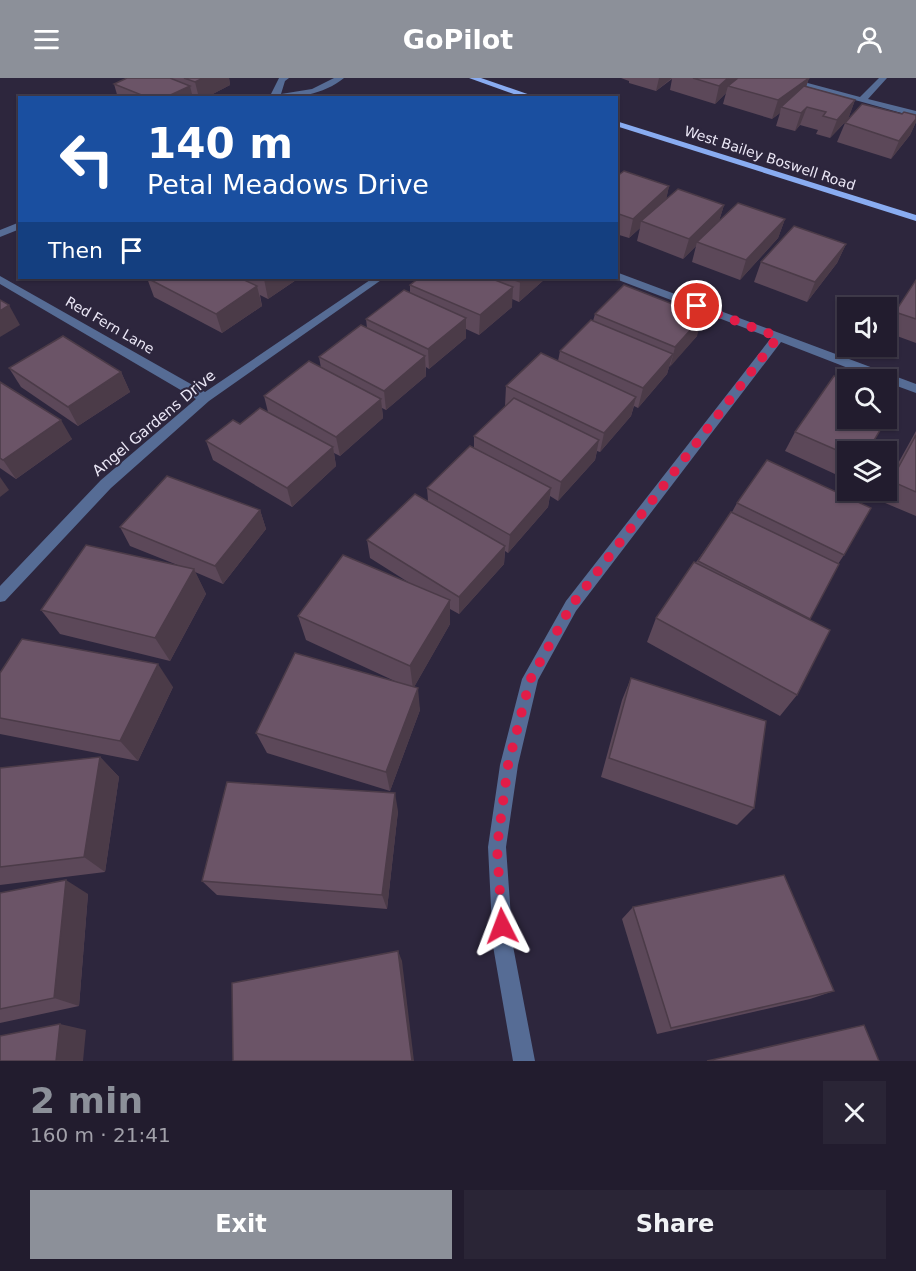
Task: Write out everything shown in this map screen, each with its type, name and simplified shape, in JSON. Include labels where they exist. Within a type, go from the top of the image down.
[{"type":"main road","points":[[473,78],[529,96]]},
{"type":"main road","name":"West Bailey Boswell Road","points":[[618,124],[916,218]]},
{"type":"street","points":[[274,96],[281,80],[285,78]]},
{"type":"street","points":[[281,96],[314,91],[340,78]]},
{"type":"street","points":[[780,78],[916,114]]},
{"type":"street","points":[[862,100],[883,78]]},
{"type":"street","points":[[0,234],[18,226]]},
{"type":"street","points":[[618,276],[916,389]]},
{"type":"street","name":"Red Fern Lane","points":[[0,279],[205,398]]},
{"type":"street","name":"Angel Gardens Drive","points":[[0,596],[106,484],[205,398],[378,279]]},
{"type":"street","points":[[524,1061],[503,945],[497,847],[508,765],[530,680],[571,606],[778,337]]},
{"type":"building","points":[[127,78],[170,78],[190,86],[168,96],[144,96],[114,84]]},
{"type":"building","points":[[184,78],[203,78],[195,82]]},
{"type":"building","points":[[693,78],[728,78],[719,86]]},
{"type":"building","points":[[738,78],[809,78],[778,100],[728,86]]},
{"type":"building","points":[[804,86],[855,100],[837,120],[823,116],[826,112],[807,107],[801,113],[781,107]]},
{"type":"building","points":[[862,104],[902,114],[904,112],[916,115],[916,119],[899,141],[845,123]]},
{"type":"building","points":[[624,171],[669,186],[633,219],[618,214],[618,176]]},
{"type":"building","points":[[678,189],[724,205],[689,239],[641,221]]},
{"type":"building","points":[[738,203],[785,219],[746,260],[697,242]]},
{"type":"building","points":[[794,226],[846,244],[815,282],[761,262]]},
{"type":"building","points":[[149,279],[242,279],[257,286],[216,314]]},
{"type":"building","points":[[418,279],[493,279],[513,287],[480,315],[410,285]]},
{"type":"building","points":[[916,280],[916,319],[897,313],[897,309]]},
{"type":"building","points":[[624,285],[703,316],[675,347],[595,314]]},
{"type":"building","points":[[404,290],[466,318],[428,349],[366,319]]},
{"type":"building","points":[[0,300],[9,305],[0,311]]},
{"type":"building","points":[[591,320],[673,354],[643,388],[560,351]]},
{"type":"building","points":[[361,325],[425,356],[384,391],[319,357]]},
{"type":"building","points":[[63,336],[121,372],[68,407],[9,368]]},
{"type":"building","points":[[541,353],[636,397],[604,433],[506,386]]},
{"type":"building","points":[[309,361],[381,399],[336,437],[264,396]]},
{"type":"building","points":[[834,376],[837,377],[837,429],[881,429],[874,441],[837,441],[837,450],[795,432]]},
{"type":"building","points":[[0,382],[61,420],[3,460],[0,458]]},
{"type":"building","points":[[514,398],[599,440],[561,482],[474,436]]},
{"type":"building","points":[[260,408],[333,447],[287,488],[206,441],[233,420],[240,424]]},
{"type":"building","points":[[916,435],[916,492],[897,484],[897,470]]},
{"type":"building","points":[[470,446],[551,488],[510,535],[427,488]]},
{"type":"building","points":[[767,460],[837,492],[837,501],[856,501],[871,508],[844,555],[737,503]]},
{"type":"building","points":[[167,476],[260,510],[215,566],[120,527]]},
{"type":"building","points":[[415,494],[505,546],[459,597],[367,540]]},
{"type":"building","points":[[731,512],[839,564],[810,619],[698,561]]},
{"type":"building","points":[[86,545],[194,569],[155,638],[41,610]]},
{"type":"building","points":[[343,555],[450,600],[410,666],[298,616]]},
{"type":"building","points":[[694,562],[830,630],[797,695],[656,618]]},
{"type":"building","points":[[22,639],[158,664],[120,741],[0,718],[0,673]]},
{"type":"building","points":[[295,653],[418,688],[386,772],[256,733]]},
{"type":"building","points":[[631,678],[766,721],[754,808],[609,758]]},
{"type":"building","points":[[100,757],[84,857],[0,867],[0,768]]},
{"type":"building","points":[[227,782],[395,793],[382,895],[202,881]]},
{"type":"building","points":[[784,875],[834,991],[671,1028],[633,907]]},
{"type":"building","points":[[66,880],[54,998],[0,1009],[0,893]]},
{"type":"building","points":[[398,951],[412,1061],[233,1061],[232,983]]},
{"type":"building","points":[[60,1024],[56,1061],[0,1061],[0,1036]]},
{"type":"building","points":[[864,1025],[879,1061],[707,1061]]},
{"type":"route","points":[[502,926],[497,847],[508,765],[530,680],[571,606],[778,337],[697,306]]}]
